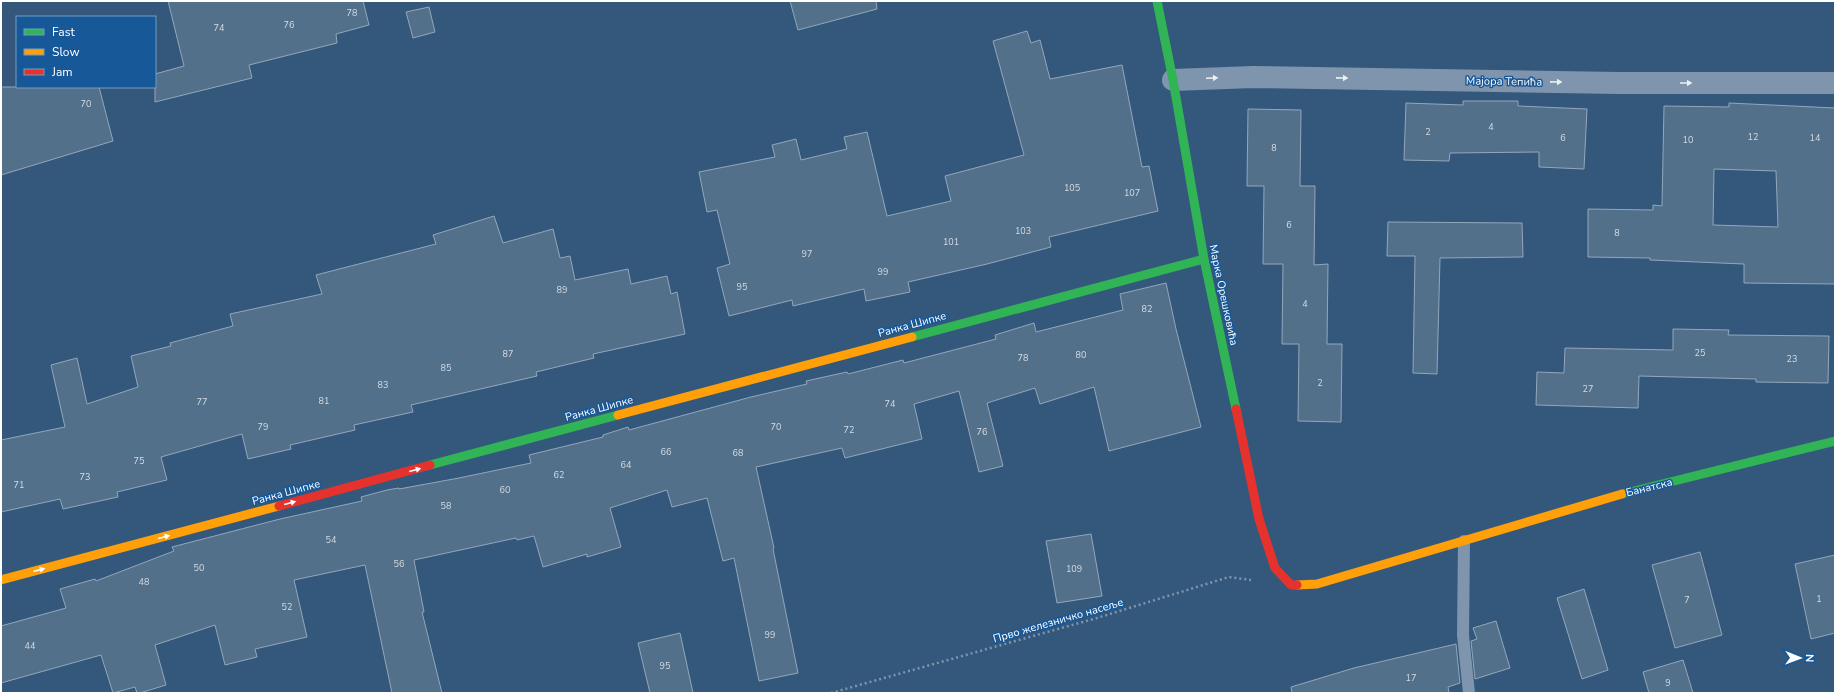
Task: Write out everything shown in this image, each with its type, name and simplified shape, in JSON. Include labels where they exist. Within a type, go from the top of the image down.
[{"type":"street","name":"Марка Орешковића","points":[[1157,1],[1174,80],[1204,259],[1259,519],[1275,568],[1291,585]]},
{"type":"street","name":"Мајора Тепића","points":[[1174,80],[1253,77],[1619,83],[1835,83]]},
{"type":"street","name":"Ранка Шипке","points":[[1,580],[1204,259]]},
{"type":"street","name":"Банатска","points":[[1291,585],[1317,584],[1602,499],[1835,441]]},
{"type":"lane","points":[[1464,541],[1463,635],[1469,693]]},
{"type":"path","name":"Прво железничко насеље","points":[[830,693],[1096,618],[1229,577],[1291,585]]},
{"type":"building","points":[[168,1],[363,1],[369,25],[336,34],[337,43],[249,65],[252,78],[155,102],[156,74],[184,66]]},
{"type":"building","points":[[790,1],[876,1],[877,9],[798,30]]},
{"type":"building","points":[[429,7],[435,32],[413,38],[406,12]]},
{"type":"building","points":[[1027,31],[1031,43],[1040,40],[1050,79],[1122,65],[1142,167],[1149,166],[1158,211],[1049,237],[1051,247],[987,264],[908,282],[910,292],[866,301],[864,289],[793,306],[792,300],[729,316],[717,268],[730,264],[717,210],[707,212],[699,172],[775,157],[772,145],[796,139],[801,160],[847,149],[844,137],[867,132],[887,216],[951,201],[945,176],[1024,155],[993,41]]},
{"type":"building","points":[[1,87],[99,88],[113,141],[1,175]]},
{"type":"building","points":[[1463,101],[1518,101],[1518,106],[1587,109],[1584,169],[1539,167],[1539,152],[1450,153],[1449,161],[1404,160],[1406,103],[1463,105]]},
{"type":"building","points":[[1729,103],[1835,108],[1835,284],[1744,283],[1744,264],[1650,260],[1650,258],[1588,257],[1588,209],[1653,210],[1653,205],[1662,206],[1664,106],[1729,107]],"holes":[[[1714,169],[1776,171],[1778,227],[1713,225]]]},
{"type":"building","points":[[1248,109],[1301,110],[1300,186],[1315,186],[1314,265],[1328,264],[1327,344],[1342,344],[1341,422],[1298,421],[1299,344],[1282,344],[1283,264],[1263,264],[1264,186],[1247,186]]},
{"type":"building","points":[[494,216],[503,243],[553,229],[560,258],[570,256],[575,280],[628,269],[631,284],[667,276],[671,294],[677,292],[685,334],[593,354],[594,358],[536,372],[537,376],[411,405],[413,412],[354,425],[355,430],[290,445],[291,449],[248,459],[242,434],[161,457],[167,480],[117,492],[118,497],[63,509],[60,499],[1,512],[1,440],[65,427],[51,365],[77,358],[87,404],[138,387],[131,356],[171,346],[170,343],[233,326],[230,314],[322,294],[316,275],[436,244],[433,235]]},
{"type":"building","points":[[1388,222],[1522,223],[1523,257],[1440,258],[1437,374],[1413,373],[1415,256],[1387,256]]},
{"type":"building","points":[[1166,283],[1201,427],[1109,451],[1094,387],[1040,404],[1035,388],[987,403],[1003,466],[979,472],[959,391],[914,404],[922,439],[845,458],[842,448],[756,467],[774,548],[798,673],[759,681],[734,558],[723,561],[707,498],[672,507],[667,490],[610,508],[621,547],[587,557],[587,554],[543,567],[534,536],[517,540],[516,538],[414,560],[424,612],[422,612],[442,693],[392,693],[365,565],[294,580],[307,637],[255,649],[257,657],[225,665],[215,625],[155,645],[166,685],[140,693],[137,693],[135,687],[113,693],[101,655],[1,683],[1,626],[66,608],[60,589],[95,579],[96,581],[174,551],[172,547],[280,519],[362,501],[361,497],[387,490],[459,478],[531,463],[529,455],[603,437],[603,435],[628,427],[629,430],[751,397],[807,384],[806,381],[847,372],[848,374],[903,360],[904,363],[996,339],[995,335],[1034,323],[1036,332],[1123,310],[1120,294]]},
{"type":"building","points":[[1673,329],[1729,330],[1728,335],[1829,336],[1828,383],[1756,382],[1756,379],[1639,376],[1638,408],[1536,405],[1537,372],[1564,373],[1565,348],[1673,350]]},
{"type":"building","points":[[1091,534],[1102,596],[1057,603],[1046,541]]},
{"type":"building","points":[[1700,552],[1722,635],[1675,648],[1652,565]]},
{"type":"building","points":[[1835,555],[1835,633],[1811,639],[1795,564]]},
{"type":"building","points":[[1584,589],[1608,670],[1582,679],[1557,598]]},
{"type":"building","points":[[1496,621],[1510,668],[1475,679],[1471,641],[1477,639],[1473,628]]},
{"type":"building","points":[[680,633],[693,693],[650,693],[638,643]]},
{"type":"building","points":[[1456,644],[1460,683],[1448,687],[1449,693],[1292,693],[1291,687],[1354,668]]},
{"type":"building","points":[[1683,660],[1693,693],[1649,693],[1643,672]]},
{"type":"traffic: fast","points":[[1157,1],[1173,80],[1204,259],[1236,409]]},
{"type":"traffic: fast","points":[[912,337],[1204,259]]},
{"type":"traffic: fast","points":[[430,465],[618,415]]},
{"type":"traffic: fast","points":[[1622,494],[1835,441]]},
{"type":"traffic: slow","points":[[618,415],[912,337]]},
{"type":"traffic: slow","points":[[1297,585],[1317,584],[1622,494]]},
{"type":"traffic: slow","points":[[1,580],[279,506]]},
{"type":"traffic: jam","points":[[1236,409],[1259,519],[1275,568],[1291,585],[1297,585]]},
{"type":"traffic: jam","points":[[279,506],[430,465]]}]
